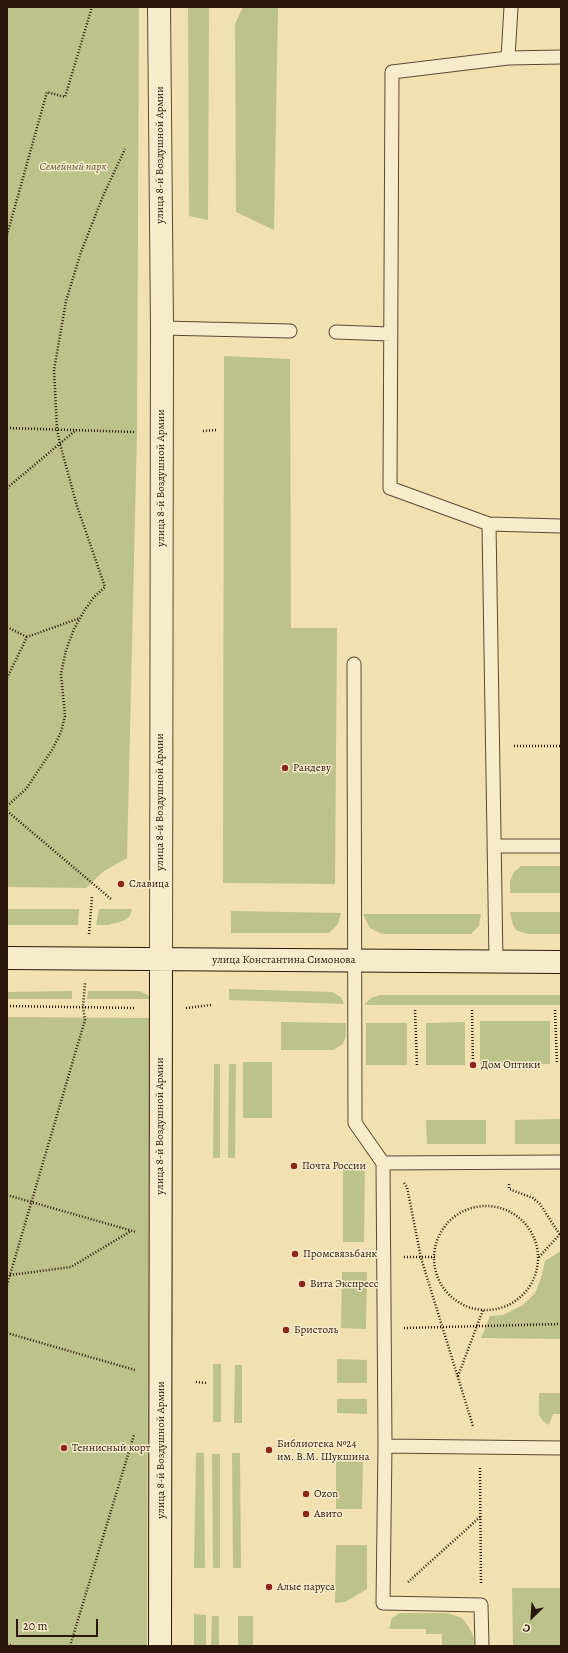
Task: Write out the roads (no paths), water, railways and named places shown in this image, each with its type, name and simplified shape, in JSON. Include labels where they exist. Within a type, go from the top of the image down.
[{"type":"street","name":"улица 8-й Воздушной Армии","points":[[159,7],[162,328],[160,1646]]},
{"type":"street","name":"улица Константина Симонова","points":[[7,958],[561,962]]},
{"type":"lane","points":[[508,58],[511,7]]},
{"type":"lane","points":[[561,57],[508,58],[392,72],[390,334],[390,488],[490,524],[561,526]]},
{"type":"lane","points":[[162,328],[290,331]]},
{"type":"lane","points":[[336,332],[390,334]]},
{"type":"lane","points":[[490,524],[496,962]]},
{"type":"lane","points":[[354,664],[355,1123],[383,1163],[385,1446],[384,1603],[481,1605],[482,1646]]},
{"type":"lane","points":[[494,846],[561,846]]},
{"type":"lane","points":[[383,1163],[561,1162]]},
{"type":"lane","points":[[385,1446],[561,1448]]},
{"type":"place","name":"Рандеву","points":[[285,768]]},
{"type":"place","name":"Славица","points":[[121,884]]},
{"type":"place","name":"Дом Оптики","points":[[473,1065]]},
{"type":"place","name":"Почта России","points":[[294,1166]]},
{"type":"place","name":"Промсвязьбанк","points":[[295,1254]]},
{"type":"place","name":"Вита Экспресс","points":[[302,1284]]},
{"type":"place","name":"Бристоль","points":[[286,1330]]},
{"type":"place","name":"Теннисный корт","points":[[64,1448]]},
{"type":"place","name":"Библиотека №24 им. В.М. Шукшина","points":[[269,1450]]},
{"type":"place","name":"Ozon","points":[[306,1494]]},
{"type":"place","name":"Авито","points":[[306,1514]]},
{"type":"place","name":"Алые паруса","points":[[269,1587]]},
{"type":"park label","name":"Семейный парк","points":[[73,167]]}]
